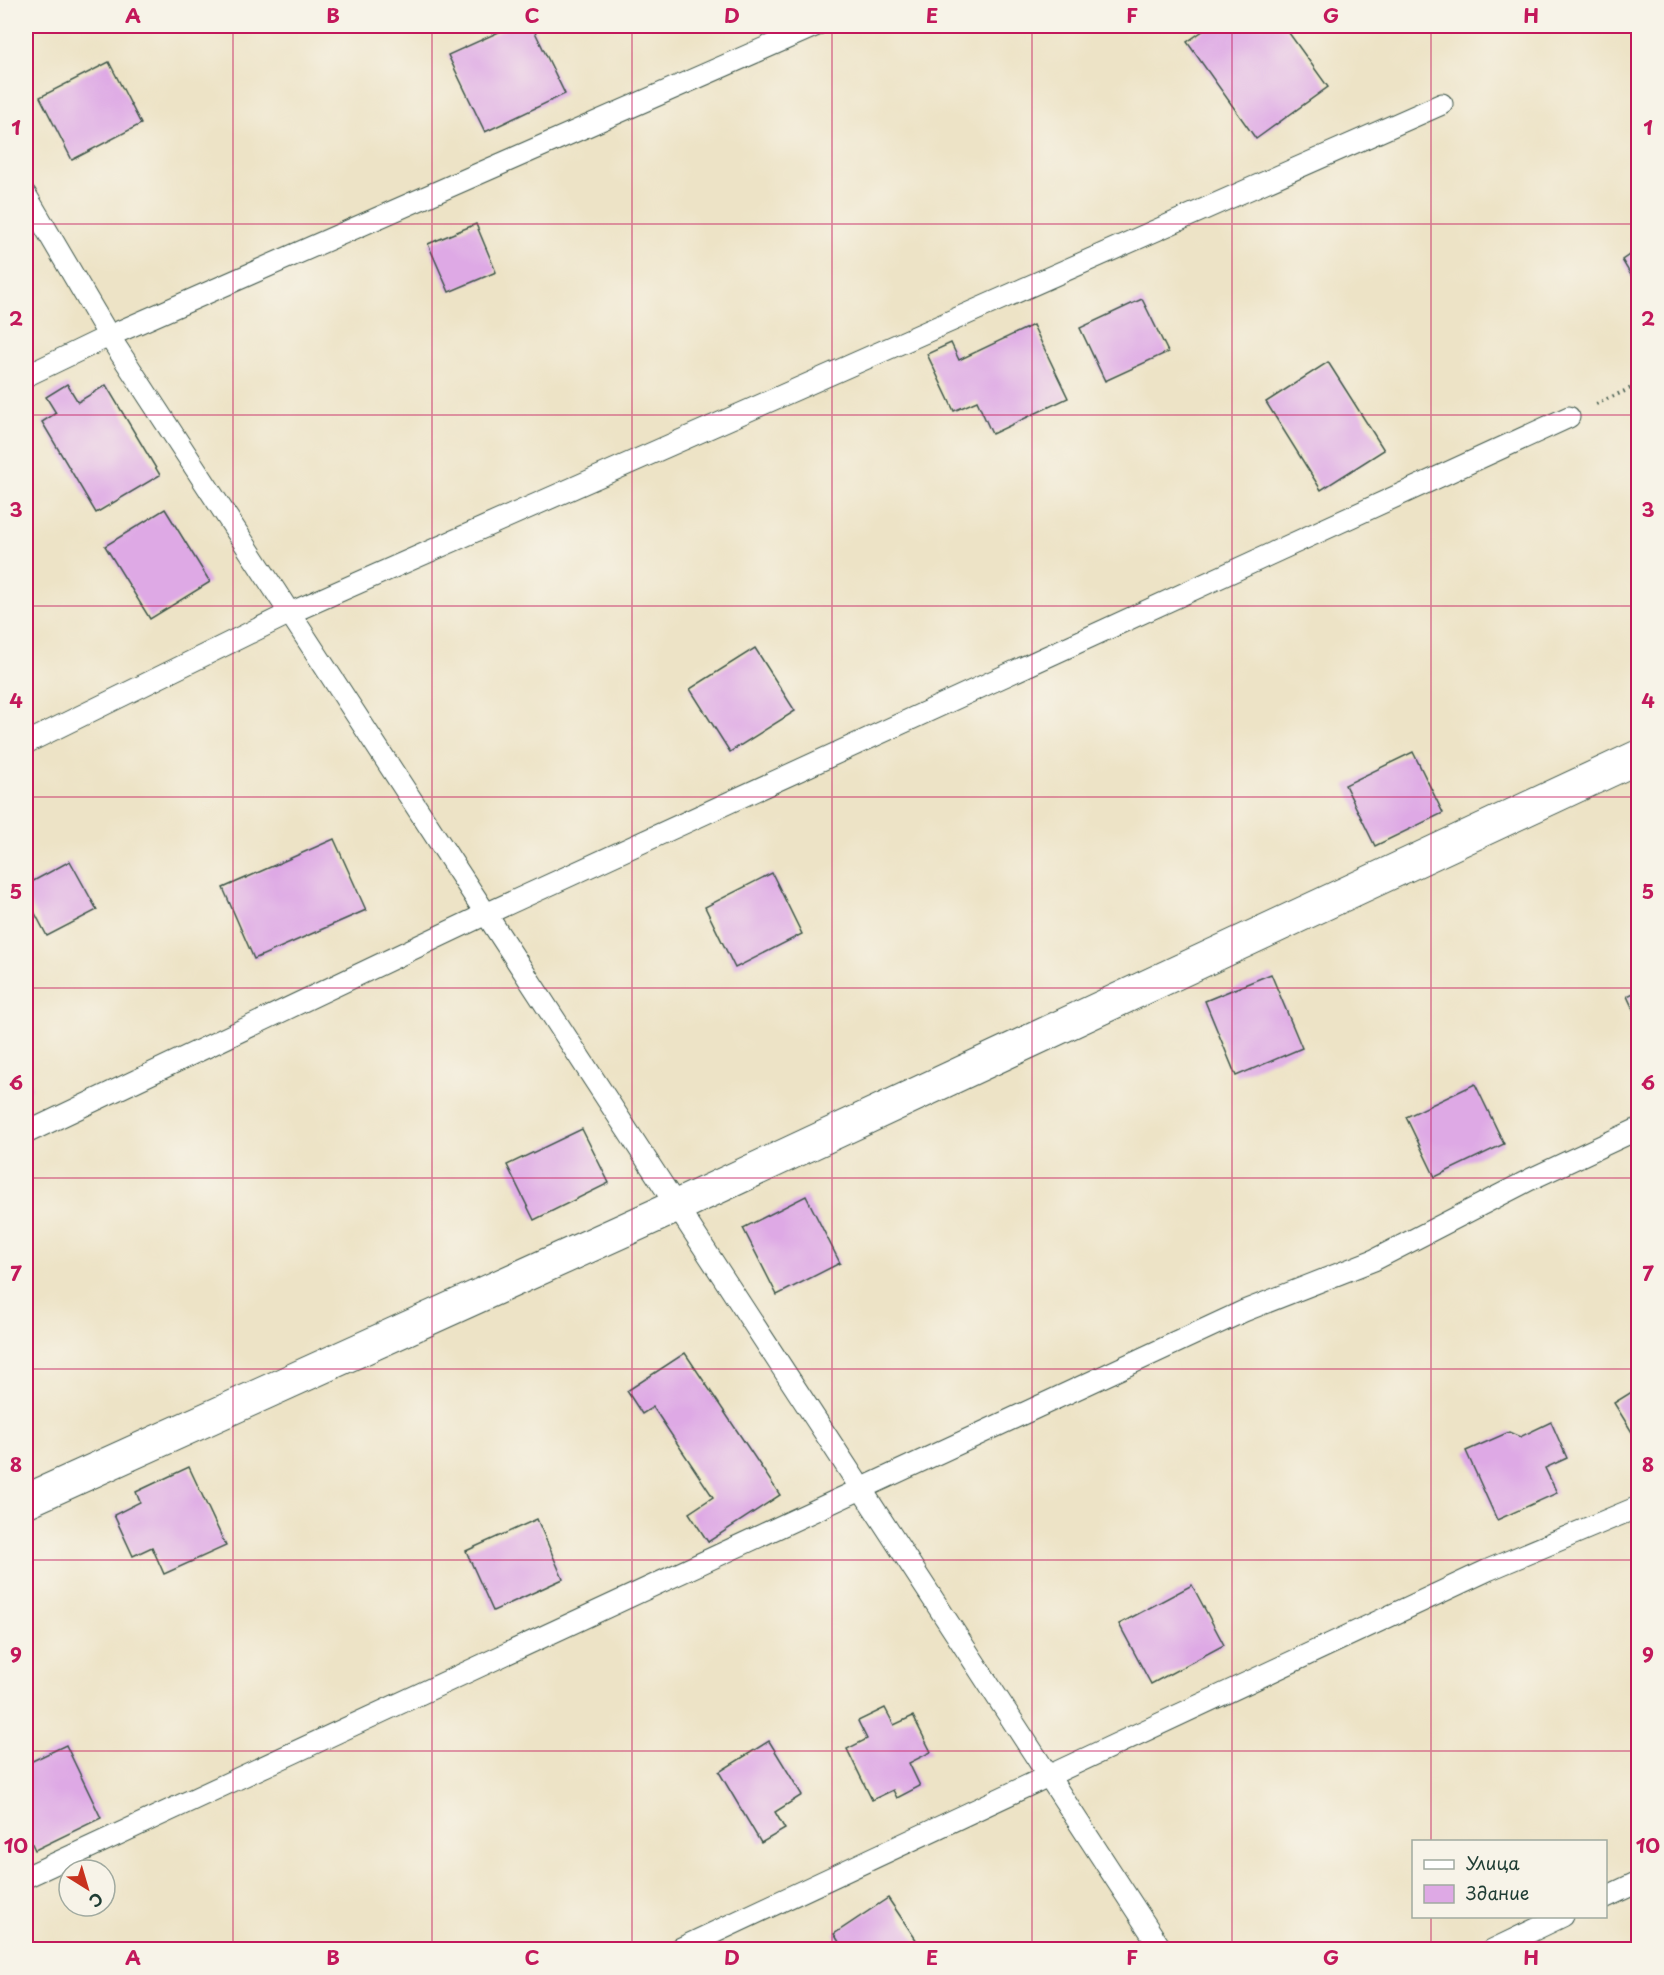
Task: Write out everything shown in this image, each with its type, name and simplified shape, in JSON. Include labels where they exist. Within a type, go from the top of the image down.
[{"type":"street","points":[[26,1501],[677,1206],[1638,757]]},
{"type":"lane","points":[[26,376],[109,336],[815,26]]},
{"type":"lane","points":[[26,743],[290,613],[1442,104]]},
{"type":"lane","points":[[26,195],[109,336],[1162,1950]]},
{"type":"lane","points":[[26,1133],[486,914],[1569,417]]},
{"type":"lane","points":[[26,1877],[1244,1311],[1374,1260],[1531,1179],[1638,1129]]},
{"type":"lane","points":[[677,1950],[1488,1570],[1638,1507]]},
{"type":"lane","points":[[1607,1896],[1638,1882]]},
{"type":"lane","points":[[1492,1950],[1561,1918]]},
{"type":"path","points":[[1569,417],[1638,385]]},
{"type":"building","points":[[512,26],[532,26],[565,94],[485,132],[448,55]]},
{"type":"building","points":[[1210,26],[1284,26],[1328,87],[1256,139],[1187,42]]},
{"type":"building","points":[[109,62],[141,124],[72,160],[40,97]]},
{"type":"building","points":[[476,224],[496,272],[449,292],[428,244]]},
{"type":"building","points":[[1638,249],[1638,287],[1622,260]]},
{"type":"building","points":[[1142,299],[1168,352],[1105,381],[1080,328]]},
{"type":"building","points":[[1033,325],[1068,398],[992,434],[977,401],[954,411],[927,354],[951,343],[959,360]]},
{"type":"building","points":[[1328,362],[1384,450],[1321,490],[1266,402]]},
{"type":"building","points":[[67,384],[78,402],[106,385],[160,475],[96,513],[42,422],[56,413],[46,397]]},
{"type":"building","points":[[165,509],[210,582],[150,619],[105,546]]},
{"type":"building","points":[[755,648],[795,711],[730,752],[690,689]]},
{"type":"building","points":[[1413,752],[1443,813],[1375,846],[1345,785]]},
{"type":"building","points":[[334,839],[366,910],[254,959],[223,888]]},
{"type":"building","points":[[70,861],[97,910],[47,936],[26,896],[26,885]]},
{"type":"building","points":[[772,873],[802,934],[735,968],[705,907]]},
{"type":"building","points":[[1271,974],[1302,1048],[1236,1076],[1205,1001]]},
{"type":"building","points":[[1638,991],[1638,1020],[1627,996]]},
{"type":"building","points":[[26,1077],[32,1088],[26,1091]]},
{"type":"building","points":[[1475,1084],[1504,1144],[1435,1177],[1406,1117]]},
{"type":"building","points":[[582,1129],[609,1183],[534,1220],[507,1165]]},
{"type":"building","points":[[806,1196],[840,1263],[777,1295],[743,1228]]},
{"type":"building","points":[[685,1353],[780,1495],[708,1542],[689,1513],[713,1497],[653,1407],[642,1414],[627,1391]]},
{"type":"building","points":[[1638,1388],[1638,1442],[1614,1403]]},
{"type":"building","points":[[1551,1422],[1567,1458],[1545,1468],[1557,1493],[1497,1520],[1466,1451],[1509,1432],[1520,1437]]},
{"type":"building","points":[[189,1467],[226,1546],[164,1574],[152,1547],[133,1556],[114,1515],[140,1502],[136,1492]]},
{"type":"building","points":[[537,1519],[563,1579],[493,1611],[466,1551]]},
{"type":"building","points":[[1192,1585],[1224,1645],[1151,1684],[1119,1624]]},
{"type":"building","points":[[885,1708],[894,1725],[913,1716],[931,1752],[909,1763],[920,1786],[897,1798],[893,1790],[872,1800],[847,1749],[867,1739],[858,1721]]},
{"type":"building","points":[[769,1741],[802,1795],[775,1812],[785,1829],[761,1843],[719,1772]]},
{"type":"building","points":[[66,1745],[101,1818],[35,1850],[26,1831],[26,1764]]},
{"type":"building","points":[[888,1898],[923,1950],[844,1950],[834,1934]]},
{"type":"building","points":[[26,1935],[33,1950],[26,1950]]}]
